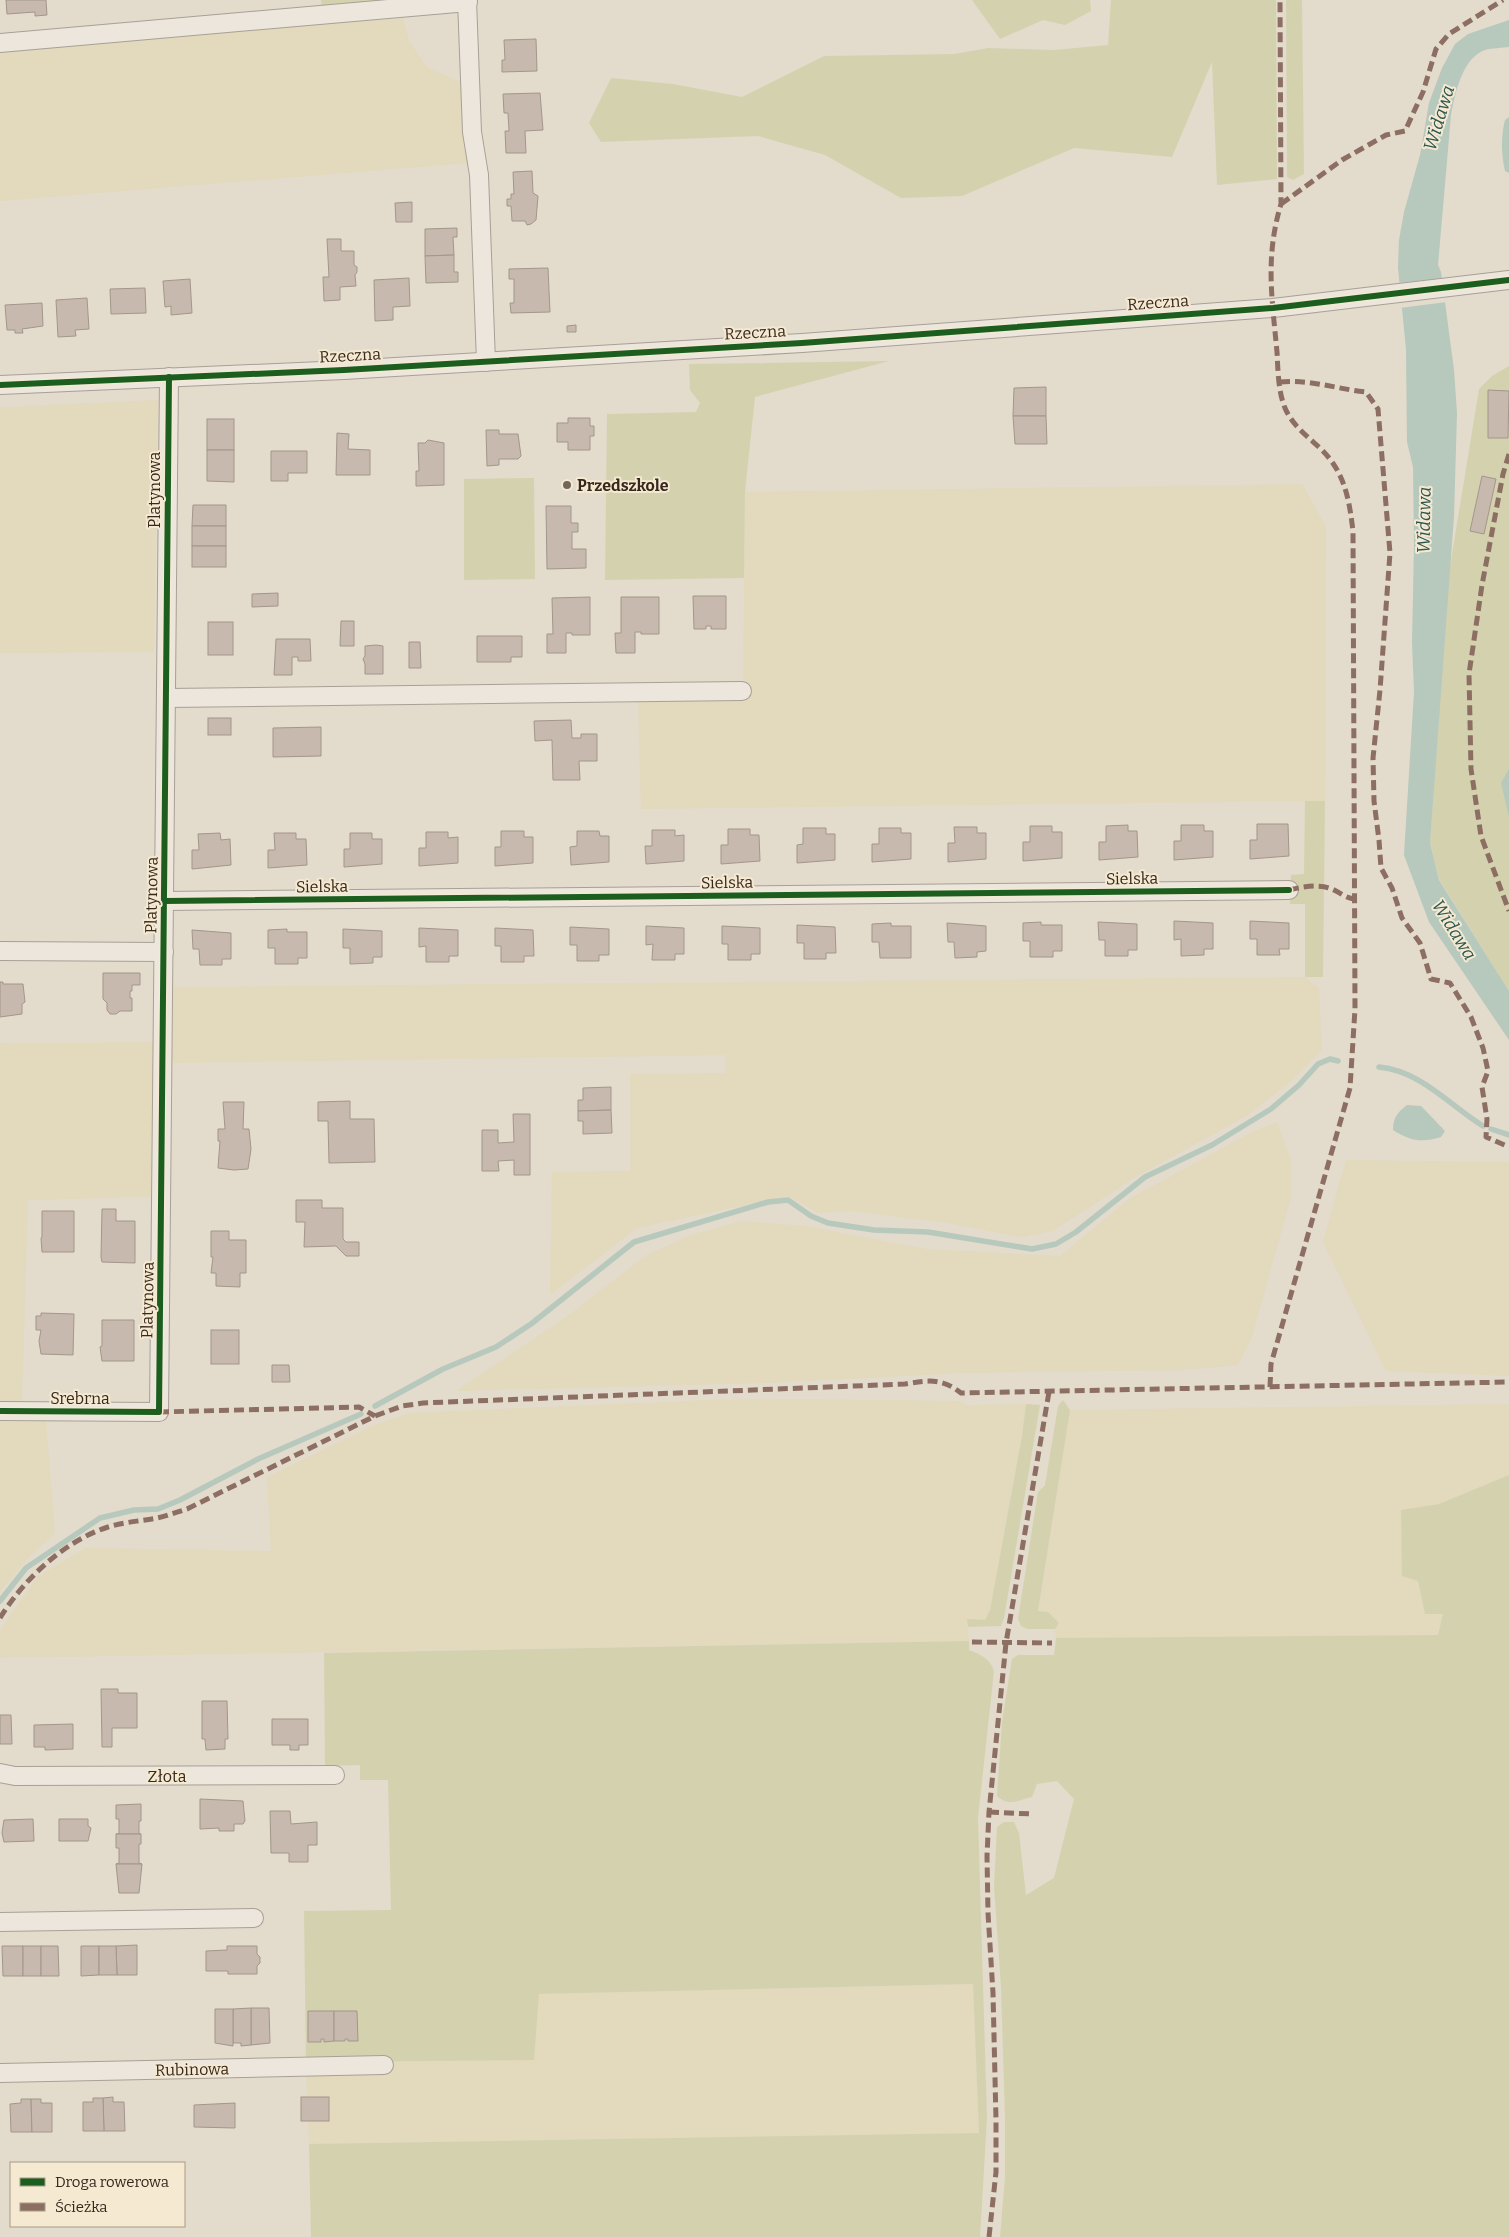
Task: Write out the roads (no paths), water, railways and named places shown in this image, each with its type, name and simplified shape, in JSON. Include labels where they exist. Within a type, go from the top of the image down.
[{"type":"street","points":[[0,42],[468,1],[472,132],[479,175],[486,362]]},
{"type":"street","name":"Rzeczna","points":[[0,385],[486,362],[802,344],[1273,308],[1509,280]]},
{"type":"street","name":"Platynowa","points":[[159,1412],[169,377]]},
{"type":"street","points":[[167,698],[742,691]]},
{"type":"street","name":"Sielska","points":[[164,901],[1289,890]]},
{"type":"street","name":"Platynowa","points":[[0,951],[164,952]]},
{"type":"street","name":"Srebrna","points":[[0,1411],[159,1412]]},
{"type":"street","name":"Złota","points":[[0,1773],[24,1776],[335,1776]]},
{"type":"street","points":[[0,1922],[254,1918]]},
{"type":"street","name":"Rubinowa","points":[[0,2073],[384,2064]]},
{"type":"water","name":"Widawa","points":[[1509,20],[1509,47],[1485,50],[1477,54],[1471,61],[1461,78],[1451,115],[1438,265],[1441,272],[1454,370],[1457,413],[1454,516],[1430,843],[1439,880],[1509,991],[1509,1040],[1429,922],[1404,855],[1414,692],[1412,643],[1414,545],[1413,467],[1407,442],[1406,349],[1398,268],[1399,240],[1404,212],[1420,155],[1429,103],[1442,68],[1455,44],[1468,34]]},
{"type":"water","points":[[1509,117],[1509,173],[1505,171],[1502,145],[1505,120]]},
{"type":"water","points":[[1509,769],[1509,817],[1501,783]]},
{"type":"water","points":[[1407,1105],[1421,1106],[1445,1131],[1441,1137],[1416,1140],[1405,1137],[1393,1130],[1396,1116]]},
{"type":"waterway","points":[[375,1406],[443,1369],[496,1347],[531,1324],[634,1242],[768,1202],[788,1200],[811,1216],[828,1223],[874,1230],[928,1232],[1032,1249],[1056,1244],[1076,1232],[1145,1177],[1212,1145],[1271,1109],[1299,1085],[1318,1064],[1330,1059],[1338,1061]]},
{"type":"waterway","points":[[1379,1067],[1394,1070],[1421,1082],[1483,1126]]},
{"type":"waterway","points":[[1491,1129],[1509,1135]]},
{"type":"waterway","points":[[0,1601],[26,1568],[100,1518],[134,1510],[158,1509],[180,1500],[258,1459],[361,1414]]},
{"type":"place","name":"Przedszkole","points":[[567,485]]}]
